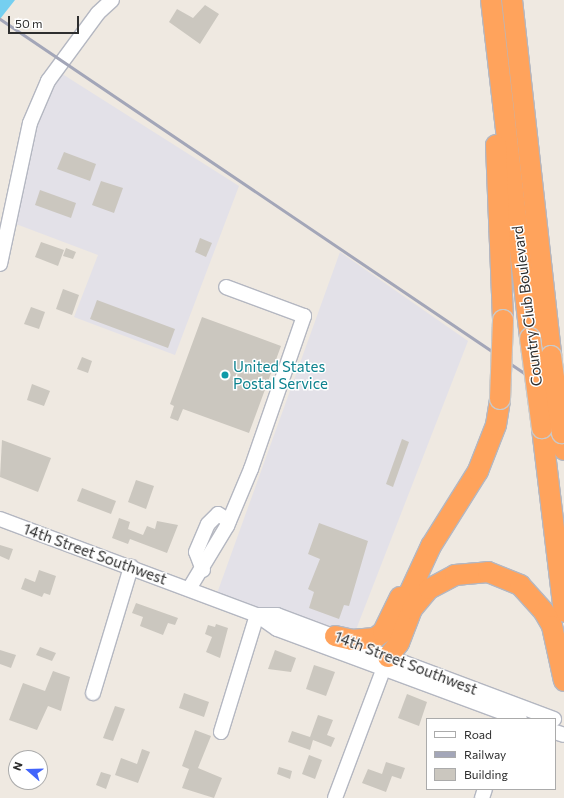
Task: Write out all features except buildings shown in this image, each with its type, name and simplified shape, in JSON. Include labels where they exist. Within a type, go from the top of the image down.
[{"type":"highway","name":"Country Club Boulevard","points":[[491,0],[530,338],[564,612]]},
{"type":"highway","name":"Country Club Boulevard","points":[[512,0],[551,356],[563,441]]},
{"type":"highway","points":[[335,636],[366,640],[383,632],[403,592],[417,573],[478,471],[496,425],[500,399],[503,320],[495,96],[499,69]]},
{"type":"highway","points":[[386,662],[399,643],[412,609],[428,589],[455,575],[488,572],[520,585],[544,612],[552,626],[564,680]]},
{"type":"highway","points":[[386,662],[390,640],[417,573]]},
{"type":"street","points":[[0,264],[30,123],[48,81],[98,13],[112,0]]},
{"type":"street","points":[[189,589],[203,570],[196,552],[208,524],[218,514],[229,520],[304,316],[226,287]]},
{"type":"street","name":"14th Street Southwest","points":[[0,519],[257,614],[277,629],[386,662],[552,718]]},
{"type":"street","points":[[93,693],[131,567]]},
{"type":"street","points":[[221,732],[257,614]]},
{"type":"street","name":"14th Street Southwest","points":[[257,614],[277,615],[335,636],[386,662],[518,718]]},
{"type":"street","points":[[336,798],[386,662]]},
{"type":"shaded area","points":[[56,70],[239,186],[175,355],[74,317],[98,255],[8,221],[19,164]]},
{"type":"shaded area","points":[[340,252],[468,341],[352,640],[215,599]]},
{"type":"water","points":[[0,0],[15,0],[0,19]]},
{"type":"railway","points":[[0,19],[564,400]]},
{"type":"place","name":"United States Postal Service","points":[[225,375]]}]
